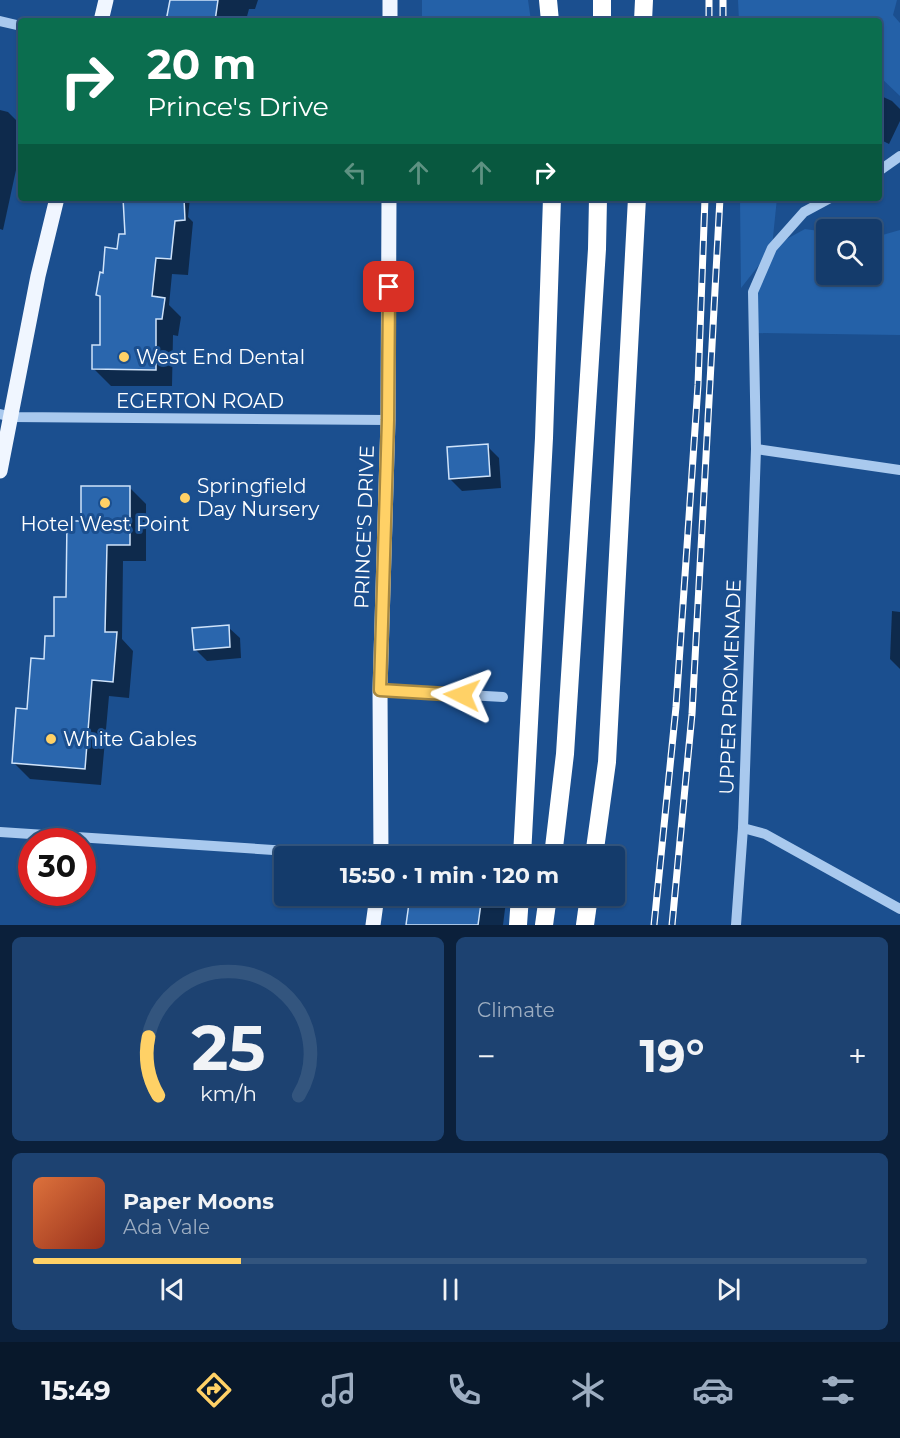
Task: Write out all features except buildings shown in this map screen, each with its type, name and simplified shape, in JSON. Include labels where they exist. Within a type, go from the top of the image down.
[{"type":"highway","points":[[549,0],[550,18]]},
{"type":"highway","points":[[602,0],[602,18]]},
{"type":"highway","points":[[638,0],[638,18]]},
{"type":"highway","points":[[643,18],[644,0]]},
{"type":"highway","points":[[523,846],[544,438],[552,201]]},
{"type":"highway","points":[[554,846],[565,754],[597,249],[598,201]]},
{"type":"highway","points":[[595,846],[607,762],[637,201]]},
{"type":"highway","points":[[518,925],[519,906]]},
{"type":"highway","points":[[544,925],[547,906]]},
{"type":"highway","points":[[585,925],[588,906]]},
{"type":"main road","points":[[101,18],[106,0]]},
{"type":"main road","points":[[390,0],[390,18]]},
{"type":"main road","points":[[0,471],[6,416],[56,201]]},
{"type":"main road","name":"PRINCE'S DRIVE","points":[[381,846],[380,690],[388,420],[389,201]]},
{"type":"main road","points":[[374,925],[376,906]]},
{"type":"street","points":[[0,21],[18,25]]},
{"type":"street","points":[[882,169],[900,156]]},
{"type":"street","name":"UPPER PROMENADE","points":[[736,925],[742,828],[756,449],[753,292],[772,248],[804,212],[824,201]]},
{"type":"street","name":"EGERTON ROAD","points":[[6,416],[388,420]]},
{"type":"street","points":[[756,449],[900,470]]},
{"type":"street","points":[[380,690],[503,697]]},
{"type":"street","points":[[742,828],[765,834],[900,909]]},
{"type":"street","points":[[0,832],[274,850]]},
{"type":"shaded area","points":[[422,0],[528,0],[531,18],[422,18]]},
{"type":"shaded area","points":[[738,0],[897,0],[893,15],[900,23],[900,96],[882,79],[882,18],[739,18]]},
{"type":"shaded area","points":[[740,201],[777,201],[772,247],[805,229],[816,231],[816,285],[882,285],[882,235],[900,230],[900,335],[754,333],[753,292],[770,251],[741,288]]},
{"type":"railway","points":[[709,0],[709,18]]},
{"type":"railway","points":[[723,0],[723,18]]},
{"type":"railway","points":[[654,925],[676,707],[698,385],[705,201]]},
{"type":"railway","points":[[672,925],[692,714],[720,201]]},
{"type":"place","name":"West End Dental","points":[[124,357]]},
{"type":"place","name":"Springfield Day Nursery","points":[[185,498]]},
{"type":"place","name":"Hotel West Point","points":[[105,503]]},
{"type":"place","name":"White Gables","points":[[51,739]]},
{"type":"route","points":[[389,287],[388,420],[380,690],[462,695]]}]
